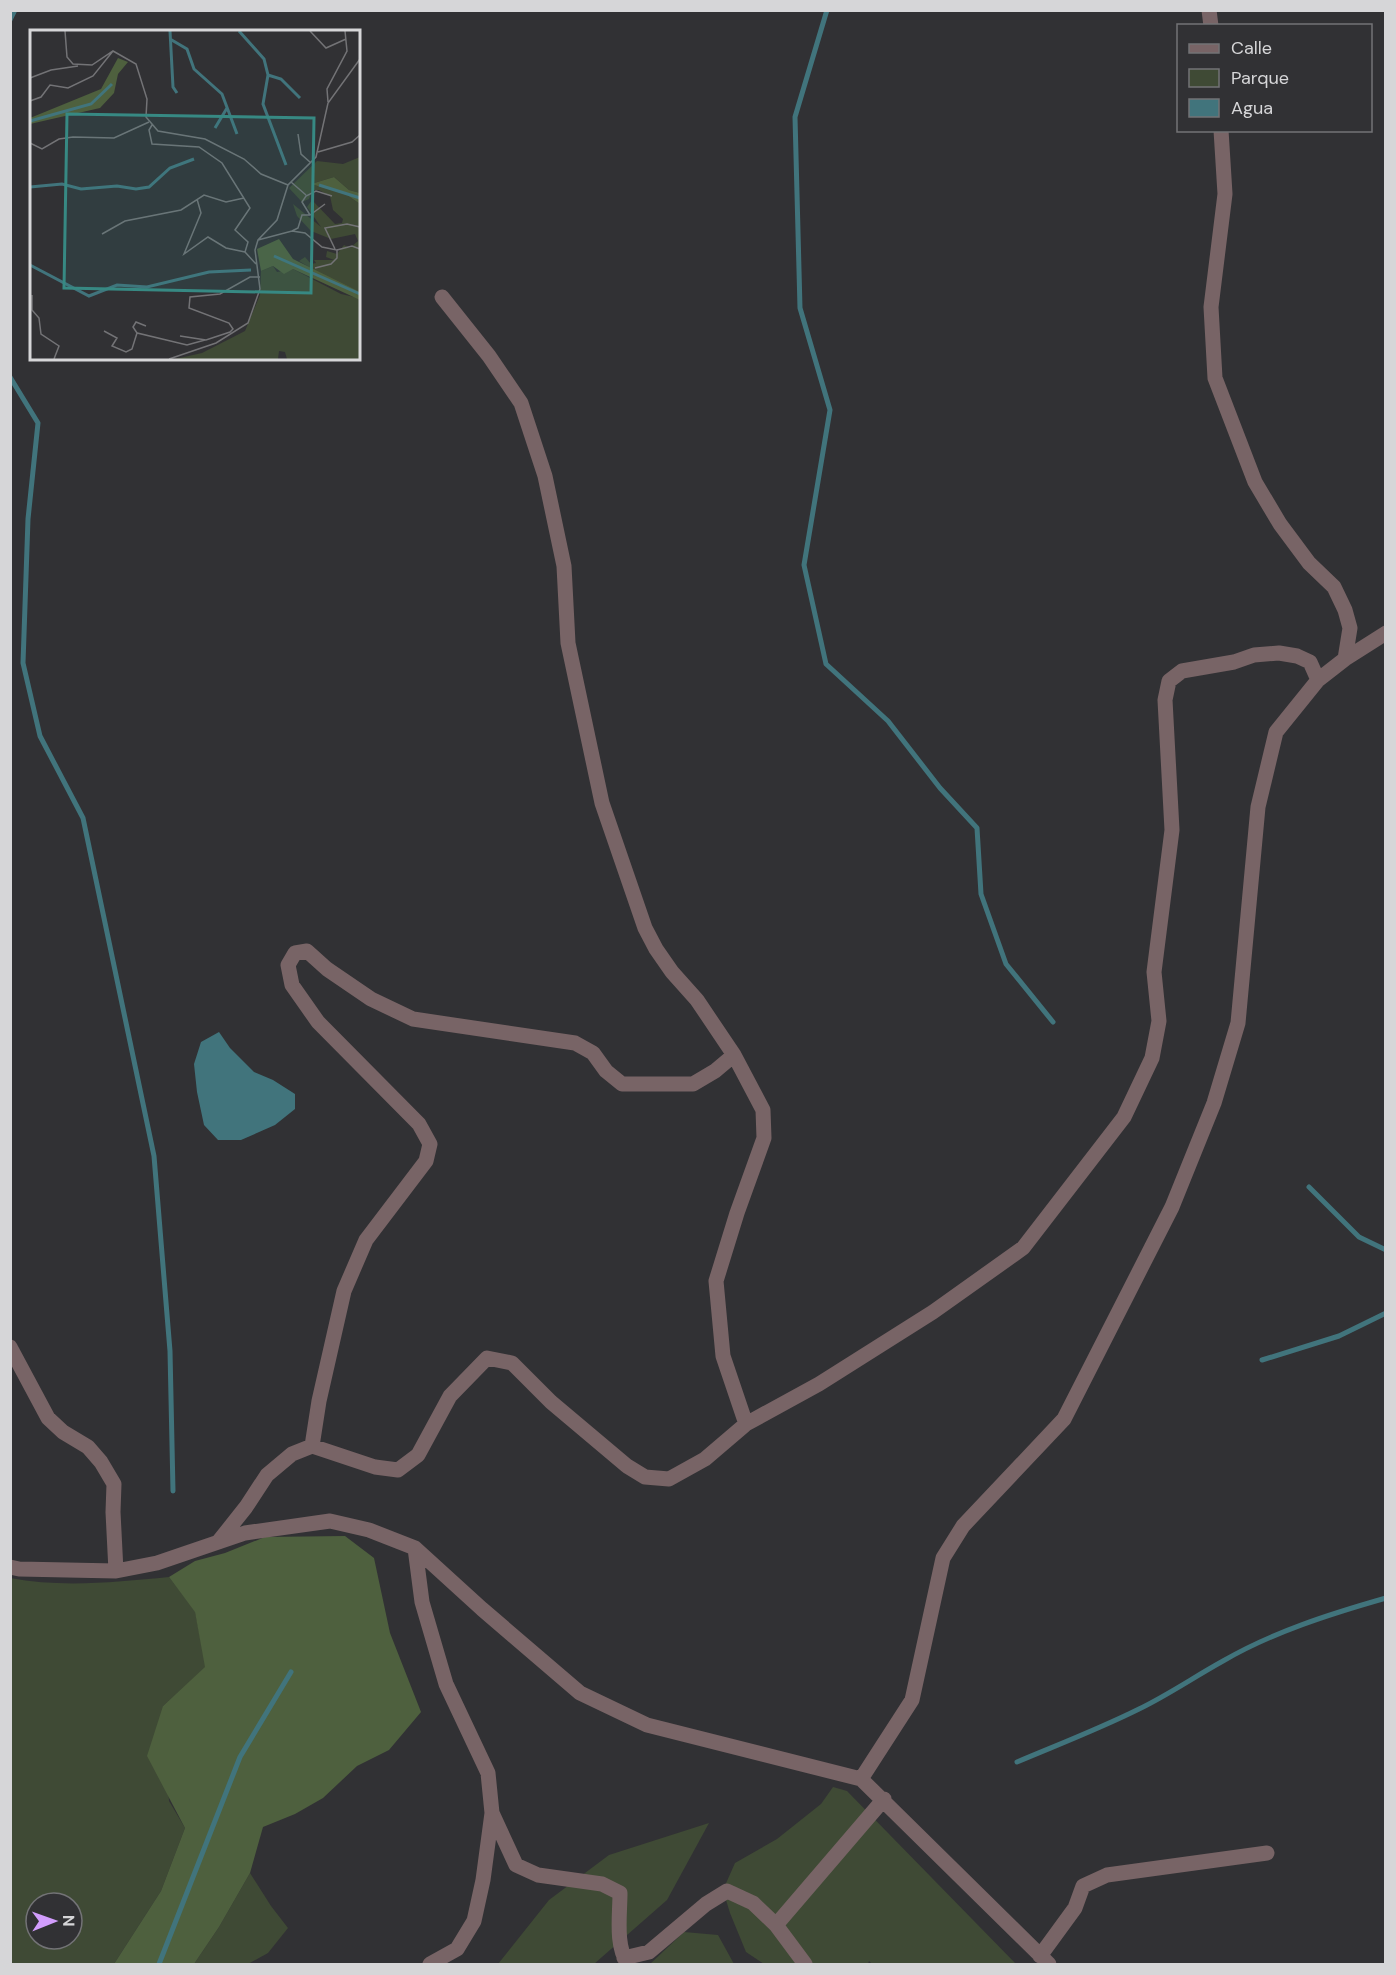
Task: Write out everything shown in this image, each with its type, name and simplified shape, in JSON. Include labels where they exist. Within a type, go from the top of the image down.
[{"type":"street","points":[[1221,132],[1225,194],[1211,307],[1215,378],[1256,483],[1280,524],[1309,563],[1334,587],[1345,610],[1350,628],[1345,659]]},
{"type":"street","points":[[442,297],[489,356],[521,403],[535,445],[545,477],[564,566],[568,644],[602,803],[645,928],[672,972],[697,1000],[734,1055],[763,1110],[764,1138],[716,1281],[723,1356],[746,1424]]},
{"type":"street","points":[[861,1779],[912,1700],[944,1558],[963,1526],[1064,1419],[1172,1208],[1214,1103],[1238,1023],[1258,807],[1276,732],[1318,680],[1345,659],[1386,633]]},
{"type":"street","points":[[219,1541],[246,1507],[267,1475],[292,1454],[312,1446],[375,1467],[398,1470],[418,1455],[450,1396],[487,1358],[512,1363],[551,1402],[627,1466],[645,1477],[669,1479],[705,1460],[746,1424],[819,1384],[924,1318],[1023,1248],[1124,1117],[1152,1058],[1159,1021],[1154,972],[1172,830],[1165,700],[1169,681],[1182,671],[1234,662],[1254,655],[1279,653],[1297,656],[1310,662],[1318,680]]},
{"type":"street","points":[[312,1446],[319,1401],[344,1291],[366,1240],[426,1161],[430,1144],[419,1124],[318,1022],[292,985],[288,965],[295,953],[307,951],[327,969],[371,999],[413,1019],[575,1043],[593,1053],[606,1071],[622,1084],[693,1084],[715,1071],[734,1055]]},
{"type":"street","points":[[10,1347],[48,1418],[63,1432],[88,1447],[101,1462],[114,1484],[116,1570]]},
{"type":"street","points":[[10,1567],[116,1570],[157,1563],[245,1533],[330,1521],[369,1530],[415,1548],[580,1693],[647,1725],[861,1779],[884,1799],[1044,1960],[1075,1908],[1083,1886],[1107,1875],[1267,1853]]},
{"type":"street","points":[[415,1548],[422,1602],[447,1684],[488,1773],[492,1813],[483,1880],[474,1921],[457,1949],[430,1965]]},
{"type":"street","points":[[776,1925],[884,1799]]},
{"type":"street","points":[[492,1813],[516,1865],[538,1875],[602,1884],[620,1893],[620,1939],[626,1961],[650,1952],[706,1904],[727,1891],[753,1904],[776,1925],[805,1965]]},
{"type":"green space","points":[[345,1536],[374,1558],[390,1633],[421,1712],[389,1750],[357,1766],[323,1798],[295,1814],[263,1827],[250,1873],[219,1927],[194,1964],[114,1964],[161,1891],[185,1828],[147,1756],[163,1706],[205,1667],[195,1612],[169,1577],[195,1561],[225,1553],[265,1537]]},
{"type":"green space","points":[[169,1577],[195,1611],[206,1667],[163,1706],[169,1801],[185,1828],[161,1891],[114,1964],[11,1964],[10,1578],[49,1583],[110,1582]]},
{"type":"green space","points":[[833,1787],[847,1791],[1016,1964],[872,1964],[869,1961],[868,1964],[764,1964],[746,1952],[723,1890],[735,1863],[777,1839],[821,1804]]},
{"type":"green space","points":[[709,1823],[667,1900],[594,1964],[498,1964],[549,1900],[609,1855]]},
{"type":"green space","points":[[250,1873],[288,1928],[268,1953],[248,1964],[194,1964],[219,1927]]},
{"type":"green space","points":[[684,1932],[718,1935],[734,1964],[650,1964]]},
{"type":"water","points":[[219,1032],[230,1048],[254,1072],[273,1080],[295,1094],[295,1109],[275,1125],[241,1140],[218,1140],[204,1125],[197,1092],[194,1064],[201,1042]]},
{"type":"waterway","points":[[10,20],[15,10]]},
{"type":"waterway","points":[[827,10],[795,117],[800,308],[830,410],[804,565],[826,664],[888,721],[940,788],[977,828],[981,894],[1006,964],[1053,1022]]},
{"type":"waterway","points":[[10,377],[38,423],[28,519],[23,663],[40,736],[83,818],[154,1156],[170,1351],[173,1491]]},
{"type":"waterway","points":[[1309,1187],[1359,1237],[1386,1250]]},
{"type":"waterway","points":[[1262,1360],[1339,1336],[1386,1313]]},
{"type":"waterway","points":[[1017,1762],[1139,1709],[1262,1641],[1323,1617],[1386,1598]]},
{"type":"waterway","points":[[159,1964],[240,1757],[291,1672]]}]
